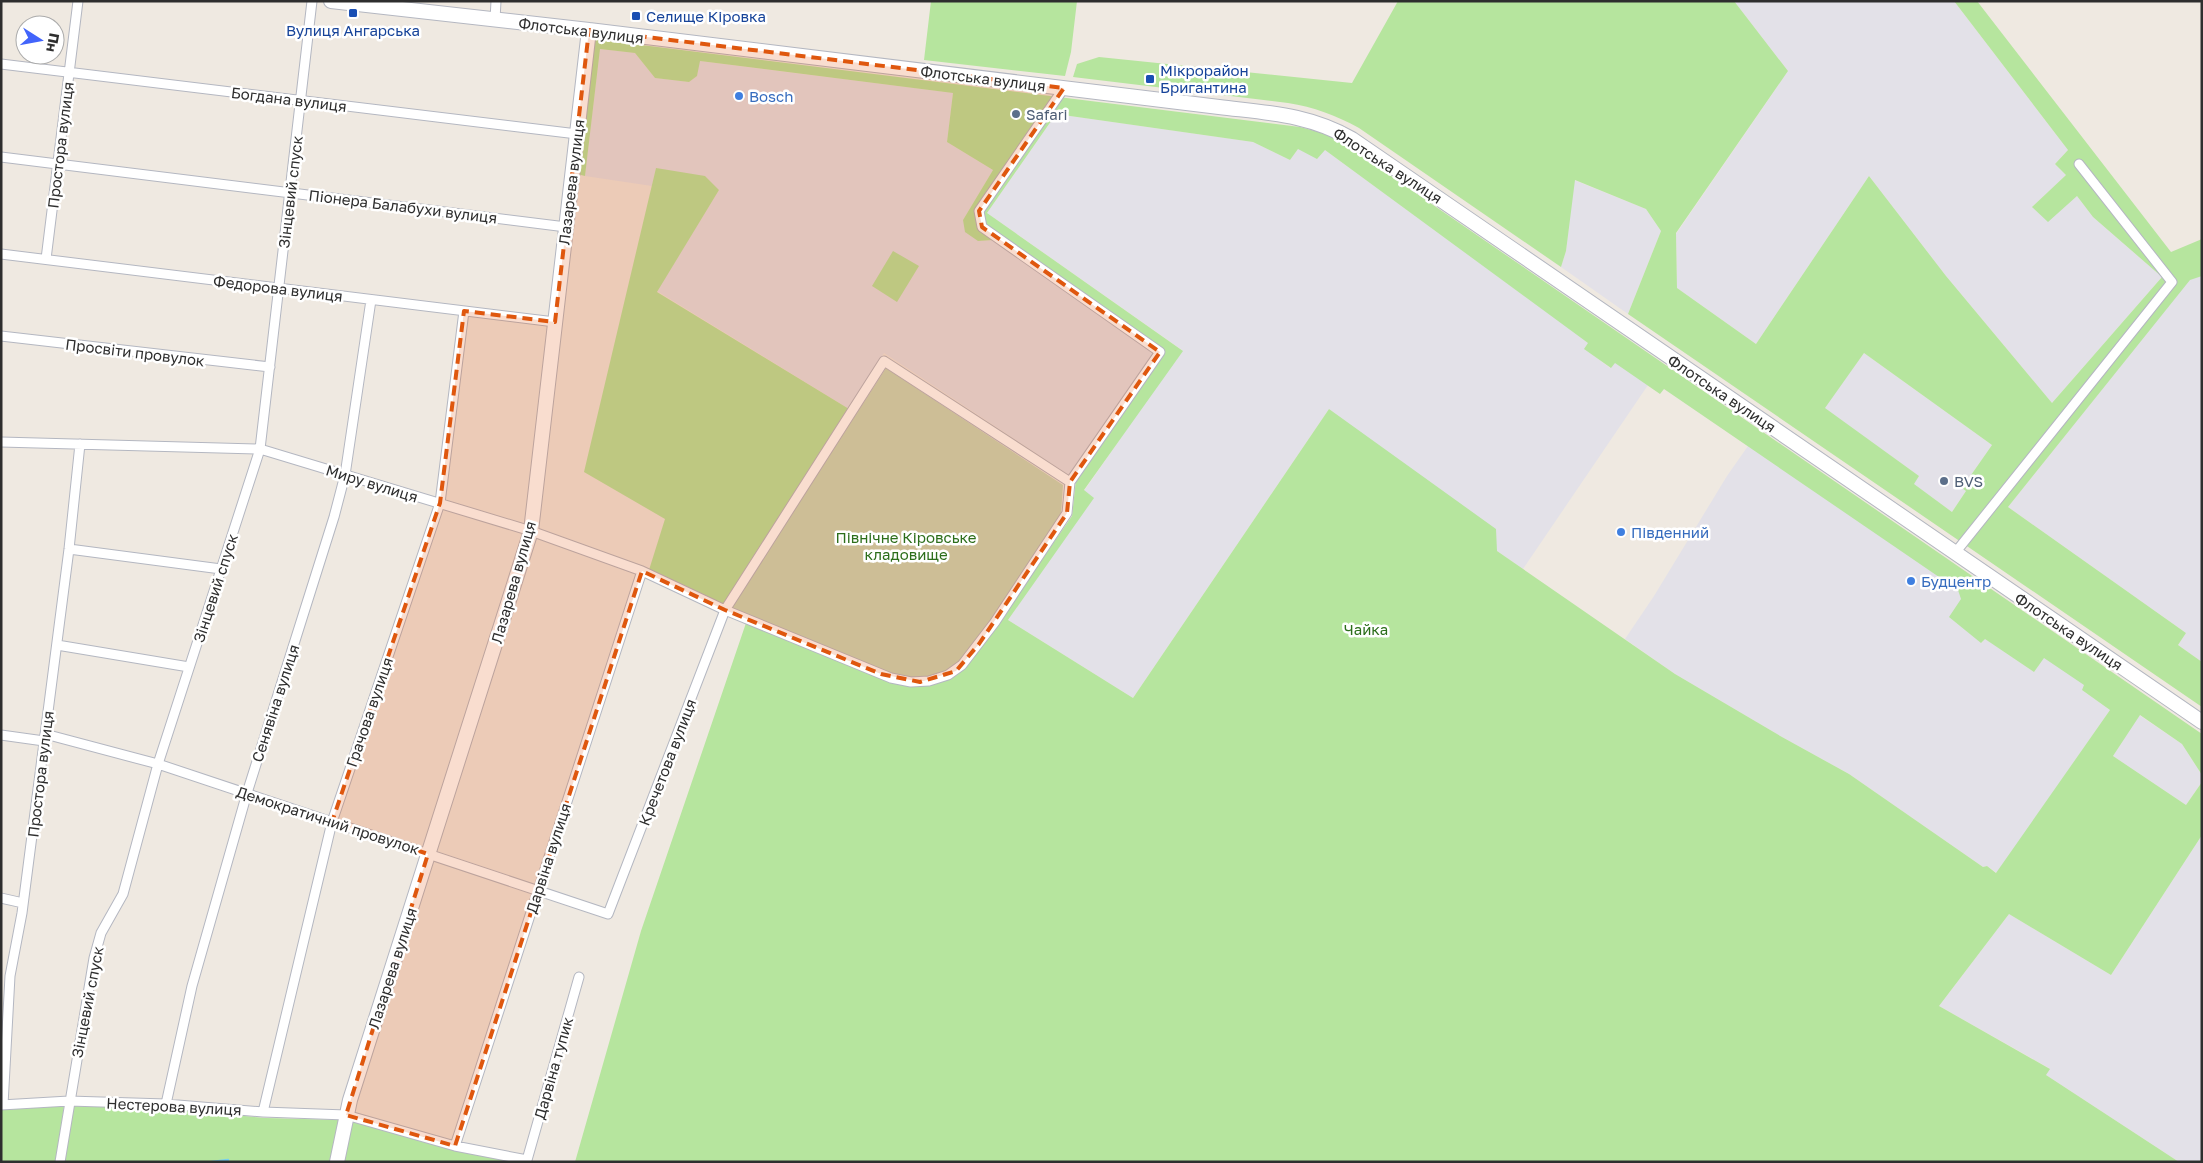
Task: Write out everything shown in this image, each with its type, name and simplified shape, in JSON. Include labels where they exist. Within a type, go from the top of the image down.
[{"type":"street","name":"Простора вулиця","points":[[46,259],[78,1]]},
{"type":"street","name":"Зінцевий спуск","points":[[60,1162],[94,958],[101,933],[123,894],[158,764],[260,449],[312,1]]},
{"type":"street","name":"Флотська вулиця","points":[[331,1],[589,30],[1294,116],[1331,127],[1352,139],[2202,722]]},
{"type":"street","points":[[494,20],[496,1]]},
{"type":"street","name":"Лазарева вулиця","points":[[337,1162],[346,1114],[531,531],[589,30]]},
{"type":"street","name":"Богдана вулиця","points":[[1,64],[577,134]]},
{"type":"street","points":[[1064,88],[979,211],[982,227],[1160,352],[1070,482]]},
{"type":"street","name":"Піонера Балабухи вулиця","points":[[1,157],[566,226]]},
{"type":"street","points":[[1955,552],[2172,282],[2079,164]]},
{"type":"street","name":"Федорова вулиця","points":[[1,254],[555,322]]},
{"type":"street","name":"Сенявіна вулиця","points":[[166,1104],[192,986],[247,794],[346,475],[371,300]]},
{"type":"street","name":"Грачова вулиця","points":[[263,1112],[332,822],[440,504],[464,311]]},
{"type":"street","name":"Просвіти провулок","points":[[1,336],[270,367]]},
{"type":"street","name":"Кречетова вулиця","points":[[608,914],[725,610],[884,361],[1070,482]]},
{"type":"street","name":"Миру вулиця","points":[[1,442],[260,449],[531,531],[642,570],[725,610],[891,678],[920,682],[948,675],[962,665],[979,644],[1067,513],[1070,482]]},
{"type":"street","name":"Простора вулиця","points":[[2,1105],[10,976],[23,903],[45,737],[69,549],[80,444]]},
{"type":"street","points":[[69,549],[221,569]]},
{"type":"street","name":"Дарвіна вулиця","points":[[456,1146],[537,890],[642,570]]},
{"type":"street","points":[[57,645],[189,667]]},
{"type":"street","name":"Демократичний провулок","points":[[1,735],[45,737],[158,764],[608,914]]},
{"type":"street","points":[[1,898],[23,903]]},
{"type":"street","name":"Дарвіна тупик","points":[[527,1160],[579,976]]},
{"type":"street","name":"Нестерова вулиця","points":[[2,1105],[69,1101],[166,1104],[263,1112],[346,1114],[456,1146],[527,1160]]},
{"type":"highlighted area","points":[[589,30],[1064,88],[979,211],[982,227],[1160,352],[1070,482],[1067,513],[979,644],[956,671],[920,682],[881,674],[725,610],[642,571],[455,1146],[346,1115],[428,854],[332,822],[440,503],[464,311],[555,322]]},
{"type":"shaded area","points":[[1734,1],[1954,1],[2068,150],[2055,164],[2066,175],[2032,207],[2077,196],[2093,217],[2162,277],[2052,403],[1946,276],[1869,176],[1756,344],[1677,288],[1676,234],[1788,71]]},
{"type":"shaded area","points":[[600,49],[635,53],[655,78],[689,82],[697,76],[699,61],[953,93],[947,142],[993,170],[963,220],[978,241],[993,240],[1154,353],[1069,475],[884,353],[849,409],[657,291],[719,190],[656,168],[652,186],[585,176]]},
{"type":"shaded area","points":[[1056,114],[1253,142],[1290,160],[1298,149],[1325,150],[1589,343],[1585,349],[1610,368],[1615,362],[1648,385],[1523,569],[1497,551],[1329,409],[1133,698],[1008,620],[1093,498],[1084,491],[1182,350],[987,213]]},
{"type":"shaded area","points":[[1574,180],[1646,209],[1661,231],[1628,314],[1561,267],[1566,251]]},
{"type":"shaded area","points":[[2202,276],[2202,662],[2178,645],[2186,633],[2008,507],[2190,279]]},
{"type":"shaded area","points":[[1864,353],[1992,445],[1962,488],[1966,491],[1952,512],[1913,484],[1919,476],[1824,408]]},
{"type":"shaded area","points":[[1748,446],[1959,590],[1982,643],[1984,638],[2034,672],[2044,657],[2085,685],[2082,690],[2110,710],[1997,873],[1987,866],[1983,867],[1849,774],[1675,674],[1625,639],[1654,596],[1727,476]]},
{"type":"shaded area","points":[[2139,715],[2182,744],[2202,775],[2202,782],[2186,805],[2113,756]]},
{"type":"shaded area","points":[[2202,835],[2202,1162],[2179,1162],[2046,1075],[2049,1068],[1939,1006],[2009,914],[2111,975]]},
{"type":"green space","points":[[931,1],[1077,1],[1071,52],[1065,76],[924,60]]},
{"type":"green space","points":[[1398,1],[1734,1],[1788,71],[1676,233],[1677,288],[1756,344],[1869,176],[1946,276],[2052,403],[2162,277],[2093,217],[2077,196],[2048,222],[2032,207],[2066,175],[2055,164],[2068,150],[1954,1],[1977,1],[2171,252],[2202,239],[2202,276],[2190,280],[2008,507],[2186,633],[2178,645],[2202,662],[2202,707],[1628,314],[1661,231],[1646,209],[1575,180],[1566,251],[1561,267],[1359,128],[1333,115],[1288,103],[1073,77],[1077,64],[1099,57],[1352,83]],"holes":[[[1864,353],[1992,445],[1962,488],[1966,491],[1952,512],[1914,484],[1919,476],[1825,408]]]},
{"type":"green space","name":"Чайка","points":[[593,39],[1300,127],[1326,134],[1346,145],[2202,734],[2202,775],[2182,744],[2140,715],[2113,756],[2186,805],[2202,782],[2202,835],[2111,975],[2009,914],[1939,1006],[2050,1069],[2046,1075],[2179,1162],[575,1162],[641,931],[746,623],[890,682],[920,686],[949,679],[965,668],[982,646],[1072,516],[1076,479],[1069,475],[1154,353],[993,240],[978,241],[965,232],[963,220],[993,170],[947,142],[953,93],[700,61],[697,76],[689,82],[655,78],[635,53],[600,49],[585,176],[577,174]],"holes":[[[1056,114],[1253,142],[1290,160],[1298,149],[1317,159],[1325,150],[1588,343],[1584,349],[1611,368],[1615,363],[1660,394],[1664,389],[1958,590],[1961,599],[1949,617],[1981,643],[1985,639],[2034,672],[2044,658],[2084,685],[2082,690],[2110,710],[1996,873],[1987,866],[1983,867],[1849,774],[1675,674],[1497,551],[1496,529],[1329,409],[1133,698],[1008,620],[1094,498],[1084,490],[1183,351],[987,213]]]},
{"type":"green space","points":[[656,168],[705,176],[719,190],[657,292],[849,409],[724,606],[649,570],[665,519],[584,472]]},
{"type":"green space","points":[[893,251],[919,266],[897,302],[872,286]]},
{"type":"green space","name":"Північне Кіровське кладовище","points":[[886,368],[1063,485],[1061,514],[977,642],[954,668],[928,678],[911,679],[892,675],[730,609]]},
{"type":"green space","points":[[64,1106],[56,1162],[1,1162],[1,1110]]},
{"type":"green space","points":[[73,1106],[166,1109],[266,1118],[341,1120],[334,1162],[65,1162]]},
{"type":"green space","points":[[349,1121],[453,1150],[511,1162],[341,1162]]},
{"type":"waterway","points":[[212,1162],[228,1160]]},
{"type":"place","name":"Вулиця Ангарська","points":[[353,13]]},
{"type":"place","name":"Селище Кіровка","points":[[636,16]]},
{"type":"place","name":"Мікрорайон Бригантина","points":[[1150,79]]},
{"type":"place","name":"Bosch","points":[[739,96]]},
{"type":"place","name":"Safari","points":[[1016,114]]},
{"type":"place","name":"BVS","points":[[1944,481]]},
{"type":"place","name":"Південний","points":[[1621,532]]},
{"type":"place","name":"Будцентр","points":[[1911,581]]}]
